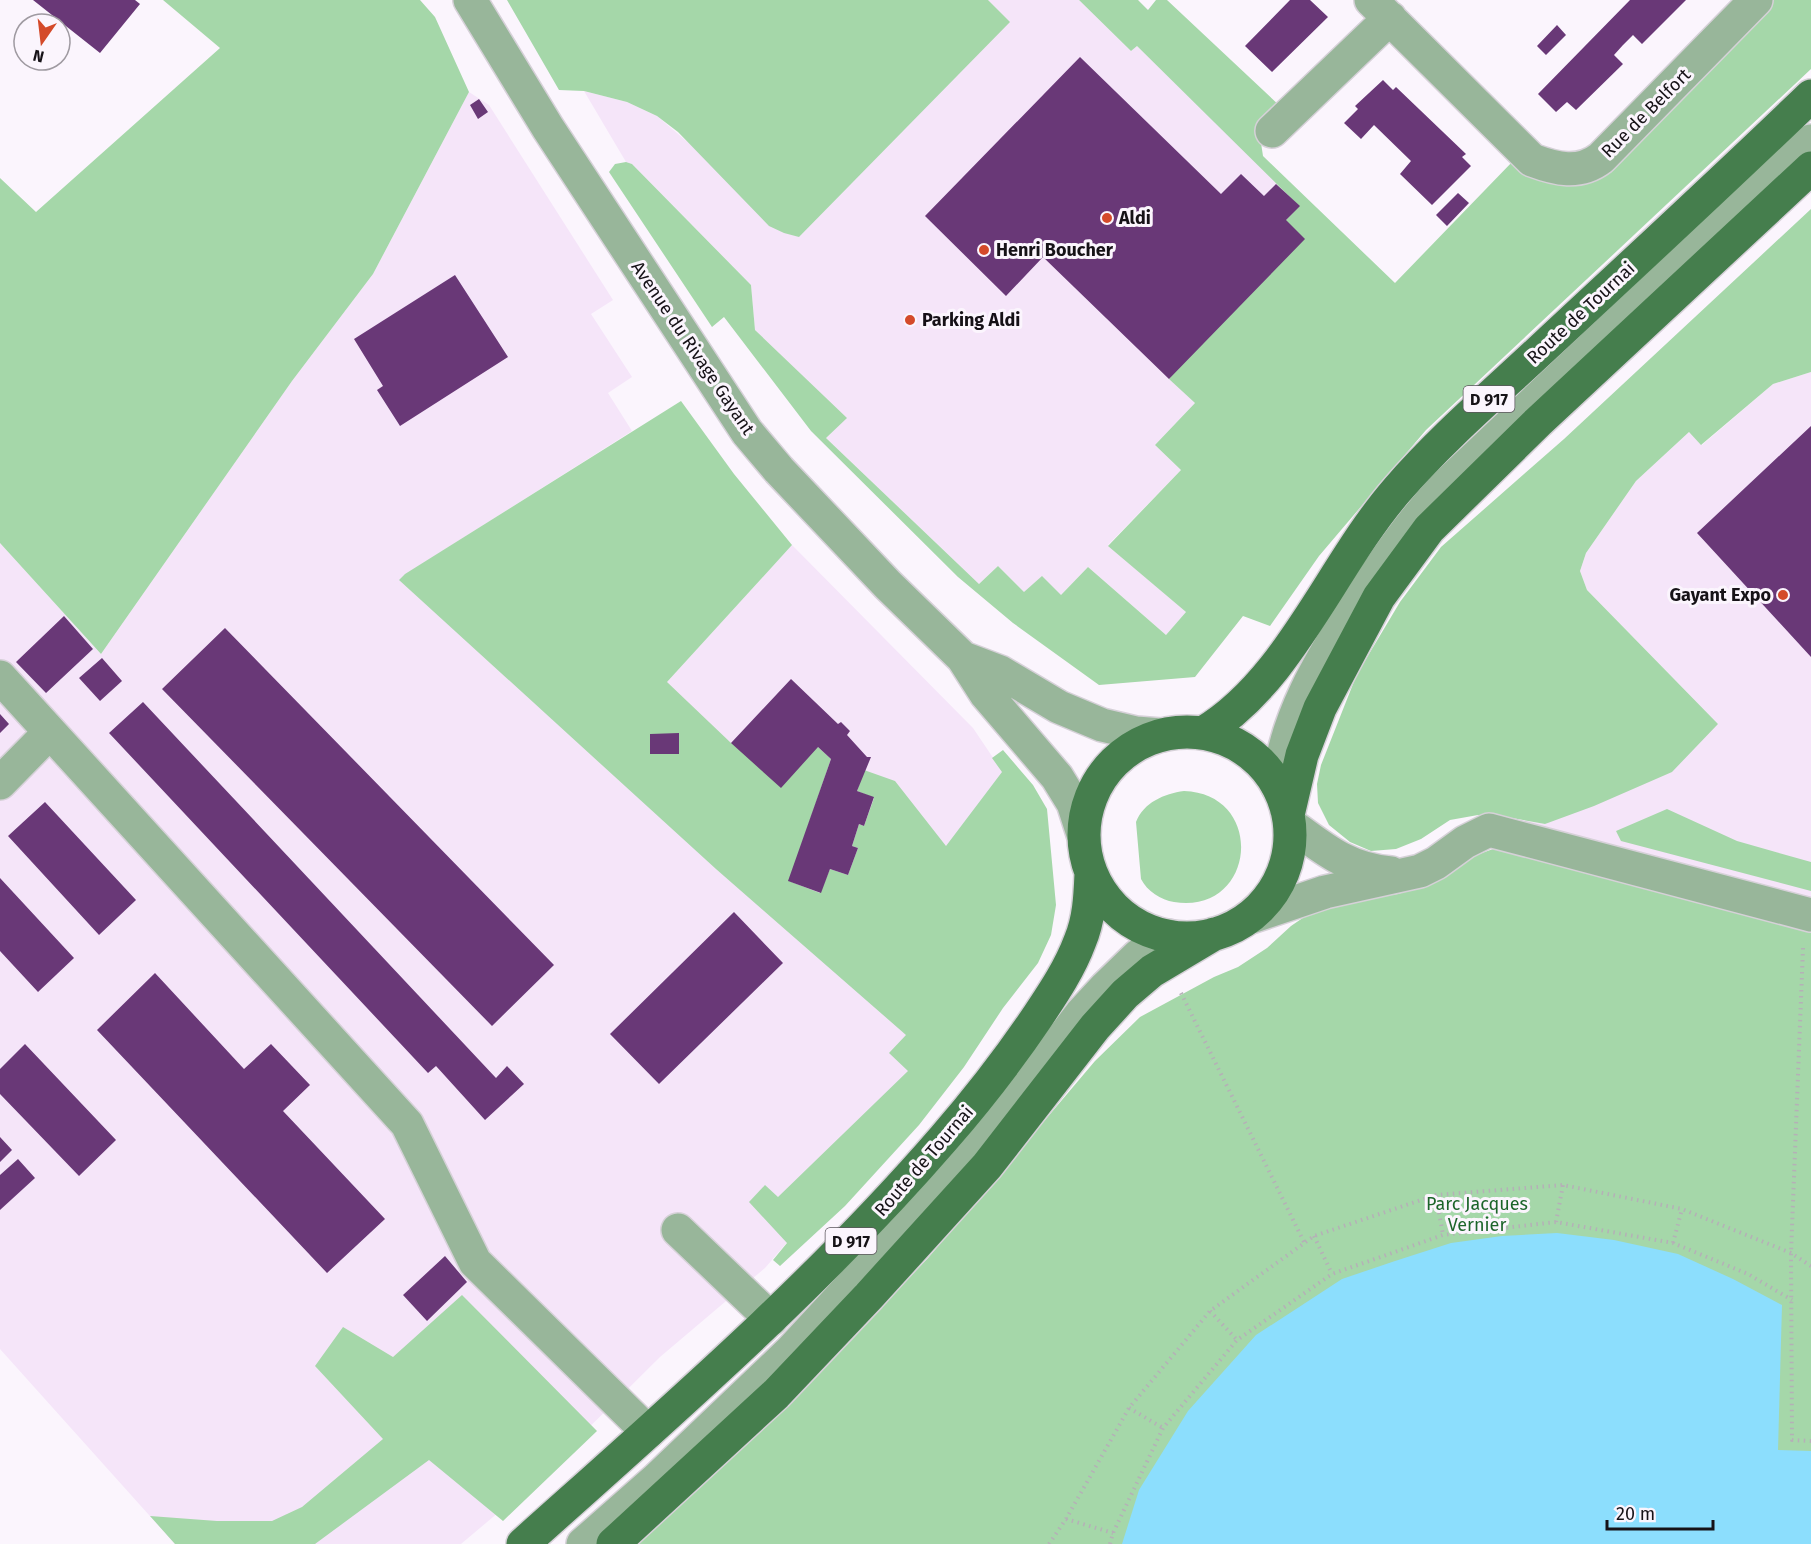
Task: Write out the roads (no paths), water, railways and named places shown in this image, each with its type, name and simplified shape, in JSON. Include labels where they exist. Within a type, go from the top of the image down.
[{"type":"main road","name":"Route de Tournai","points":[[1203,733],[1226,719],[1272,671],[1359,539],[1404,482],[1811,96]]},
{"type":"main road","name":"D 917","points":[[1285,809],[1320,708],[1379,597],[1429,529],[1538,422],[1811,168]]},
{"type":"main road","points":[[1203,733],[1229,741],[1252,755],[1266,770],[1285,809],[1289,850],[1282,875],[1269,898],[1251,916],[1234,927],[1191,939],[1143,929],[1121,915],[1104,896],[1091,874],[1083,834],[1087,808],[1098,783],[1105,772],[1125,752],[1148,739],[1161,735],[1203,733]]},
{"type":"main road","name":"Route de Tournai","points":[[523,1544],[771,1319],[887,1203],[967,1112],[1008,1060],[1065,974],[1087,920],[1091,874]]},
{"type":"main road","name":"D 917","points":[[613,1544],[776,1394],[869,1296],[987,1166],[1095,1027],[1125,994],[1152,970],[1214,934]]},
{"type":"street","name":"Avenue du Rivage Gayant","points":[[470,0],[548,128],[747,432],[779,470],[888,585],[963,658],[986,694],[1066,790],[1078,814],[1083,834]]},
{"type":"street","name":"Rue de Belfort","points":[[1272,131],[1381,9],[1532,160],[1562,169],[1578,169],[1592,165],[1601,158],[1756,0]]},
{"type":"street","points":[[1408,875],[1377,872],[1351,865],[1325,850],[1285,809],[1285,749],[1309,683],[1332,641],[1394,546],[1445,486],[1811,141]]},
{"type":"street","name":"Avenue du Rivage Gayant","points":[[963,658],[1000,672],[1059,707],[1102,725],[1136,733],[1161,735]]},
{"type":"street","points":[[0,677],[407,1124],[475,1262],[648,1432]]},
{"type":"street","points":[[0,783],[49,733]]},
{"type":"street","points":[[1251,916],[1325,892],[1408,875],[1436,863],[1465,842],[1489,830],[1808,915]]},
{"type":"street","points":[[583,1544],[657,1479],[791,1351],[979,1147],[1082,1014],[1106,987],[1138,956],[1168,936]]},
{"type":"street","points":[[678,1230],[771,1319]]},
{"type":"water","points":[[1557,1233],[1614,1240],[1678,1254],[1782,1305],[1778,1450],[1811,1451],[1811,1544],[1122,1544],[1139,1490],[1188,1411],[1256,1335],[1342,1279],[1395,1261],[1451,1243],[1502,1236]]},
{"type":"place","name":"Aldi","points":[[1107,218]]},
{"type":"place","name":"Henri Boucher","points":[[984,250]]},
{"type":"place","name":"Parking Aldi","points":[[910,320]]},
{"type":"place","name":"Gayant Expo","points":[[1783,595]]},
{"type":"park label","name":"Parc Jacques Vernier","points":[[1477,1214]]}]
